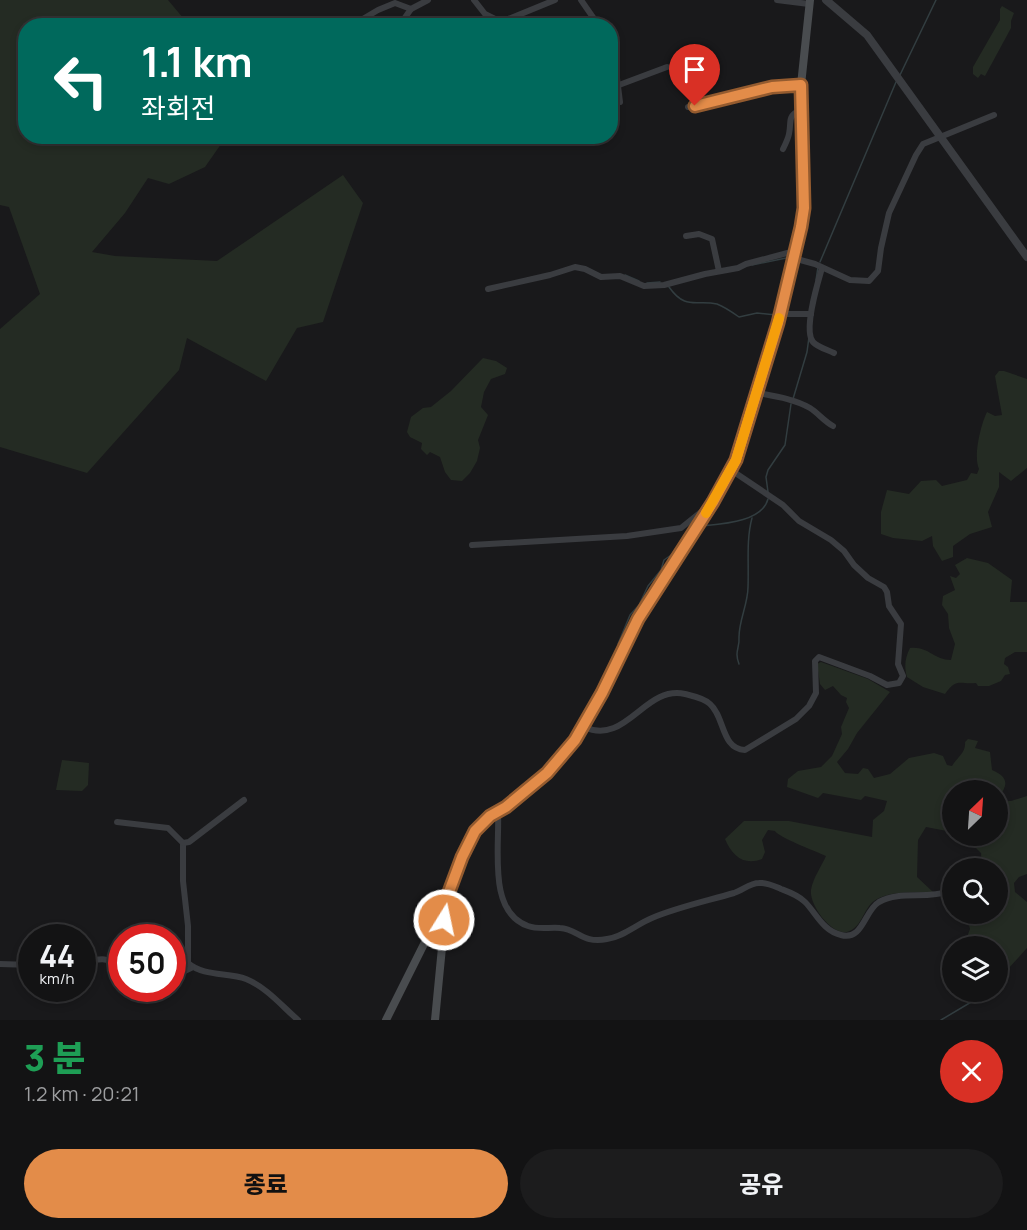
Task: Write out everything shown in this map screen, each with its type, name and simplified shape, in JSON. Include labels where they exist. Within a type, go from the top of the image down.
[{"type":"main road","points":[[386,1020],[446,900],[467,845],[483,823],[506,807],[564,756],[584,727],[638,619],[713,502],[736,460],[780,315],[804,208],[801,85],[809,2]]},
{"type":"main road","points":[[435,1020],[446,900]]},
{"type":"street","points":[[405,18],[411,9],[428,0]]},
{"type":"street","points":[[474,0],[485,14],[493,18]]},
{"type":"street","points":[[511,18],[555,0]]},
{"type":"street","points":[[581,0],[593,18]]},
{"type":"street","points":[[777,0],[809,2]]},
{"type":"street","points":[[826,0],[867,35],[1027,257]]},
{"type":"street","points":[[364,18],[395,3],[411,9]]},
{"type":"street","points":[[619,85],[667,67]]},
{"type":"street","points":[[618,81],[620,102]]},
{"type":"street","points":[[688,107],[772,87],[801,85]]},
{"type":"street","points":[[783,149],[789,135],[790,118],[802,109]]},
{"type":"street","points":[[488,289],[575,267],[601,277],[620,276],[644,286],[666,284],[738,268],[746,264],[794,256],[857,281],[869,281],[878,271],[885,226],[895,197],[923,144],[994,116]]},
{"type":"street","points":[[686,236],[699,234],[712,239],[719,271]]},
{"type":"street","points":[[819,266],[811,314],[811,339],[814,344],[834,353]]},
{"type":"street","points":[[780,315],[811,314]]},
{"type":"street","points":[[758,393],[787,399],[811,408],[822,420],[833,426]]},
{"type":"street","points":[[584,727],[593,731],[607,731],[627,721],[654,700],[683,693],[704,700],[713,706],[729,741],[737,749],[745,750],[796,718],[808,706],[816,693],[815,661],[819,657],[863,673],[887,685],[899,683],[902,680],[903,676],[898,664],[901,624],[889,606],[884,587],[868,578],[831,540],[799,521],[783,505],[731,470]]},
{"type":"street","points":[[472,545],[627,536],[681,528],[713,502]]},
{"type":"street","points":[[183,843],[189,842],[244,800]]},
{"type":"street","points":[[498,811],[500,886],[509,914],[530,927],[565,929],[586,939],[607,939],[619,936],[653,917],[735,893],[761,882],[797,896],[804,901],[826,928],[848,936],[861,927],[873,906],[880,902],[892,897],[931,896],[942,893]]},
{"type":"street","points":[[117,822],[168,828],[183,843],[188,963],[194,968],[248,980],[279,1002],[298,1020]]},
{"type":"street","points":[[0,964],[18,965]]},
{"type":"street","points":[[186,971],[194,968]]},
{"type":"shaded area","points":[[0,0],[168,0],[183,18],[18,18],[18,144],[221,144],[205,167],[169,184],[148,178],[125,213],[92,252],[115,256],[217,261],[343,175],[363,203],[323,322],[297,328],[266,381],[187,338],[179,370],[87,473],[0,447],[0,329],[40,294],[9,207],[0,205]]},
{"type":"shaded area","points":[[1002,6],[1014,13],[1011,28],[985,76],[981,74],[978,78],[973,74],[973,67],[1000,20]]},
{"type":"shaded area","points":[[483,358],[496,361],[507,368],[505,374],[491,379],[484,392],[481,407],[488,415],[478,440],[480,448],[477,461],[462,481],[451,480],[445,472],[440,457],[430,452],[427,455],[421,449],[422,443],[410,437],[407,432],[411,417],[423,408],[431,407],[451,391]]},
{"type":"shaded area","points":[[999,371],[1027,379],[1027,468],[1011,481],[999,472],[999,487],[988,512],[992,527],[970,534],[953,546],[953,557],[942,561],[933,546],[932,536],[922,541],[893,538],[881,534],[881,512],[887,490],[909,494],[921,481],[936,480],[942,486],[967,480],[971,473],[977,474],[979,469],[977,448],[987,412],[995,416],[1002,415],[995,376]]},
{"type":"shaded area","points":[[967,558],[988,563],[1012,580],[1010,602],[1027,602],[1027,652],[1015,652],[1005,658],[1004,664],[1008,667],[1010,674],[1005,675],[1001,681],[989,686],[959,683],[953,685],[945,694],[923,687],[907,677],[907,655],[910,648],[916,648],[951,660],[955,644],[949,628],[948,614],[942,605],[943,596],[955,590],[950,576],[956,578],[960,574],[955,565]]},
{"type":"shaded area","points":[[821,662],[868,679],[890,692],[837,762],[845,773],[858,774],[863,768],[868,769],[874,778],[890,774],[909,758],[934,753],[943,756],[947,765],[952,766],[963,752],[968,739],[978,741],[975,748],[990,752],[992,770],[1005,780],[942,780],[942,830],[926,827],[918,840],[917,877],[933,892],[902,893],[880,897],[870,904],[856,927],[847,932],[841,932],[828,924],[817,910],[811,896],[813,881],[826,856],[775,831],[768,830],[762,840],[765,852],[762,859],[744,860],[735,855],[725,839],[744,821],[789,821],[872,837],[873,820],[884,811],[887,801],[865,796],[861,800],[823,793],[818,798],[787,787],[788,779],[798,771],[821,767],[832,756],[842,734],[841,727],[849,708],[847,698],[833,686],[825,690],[820,684],[817,664]]},
{"type":"shaded area","points":[[62,760],[89,763],[88,785],[82,791],[56,790]]},
{"type":"shaded area","points":[[1027,796],[1027,874],[1019,877],[1014,883],[1015,892],[1027,902],[1027,948],[1008,969],[1008,936],[967,936],[970,929],[969,924],[1008,924],[1008,858],[981,858],[981,853],[974,846],[1008,846],[1008,801]]},
{"type":"waterway","points":[[900,75],[936,0]]},
{"type":"waterway","points":[[820,262],[896,82]]},
{"type":"waterway","points":[[752,265],[791,257]]},
{"type":"waterway","points":[[816,280],[818,267]]},
{"type":"waterway","points":[[625,275],[639,281]]},
{"type":"waterway","points":[[647,283],[660,282]]},
{"type":"waterway","points":[[669,287],[686,302],[717,304],[739,317],[757,313],[776,315]]},
{"type":"waterway","points":[[793,399],[807,352],[809,337]]},
{"type":"waterway","points":[[768,492],[766,477],[768,470],[785,445],[791,404]]},
{"type":"waterway","points":[[702,526],[730,523],[750,517],[758,513],[768,499]]},
{"type":"waterway","points":[[739,664],[737,653],[740,624],[748,593],[748,543],[752,518]]},
{"type":"waterway","points":[[618,644],[630,615],[661,570],[664,560],[671,555],[692,528]]},
{"type":"waterway","points":[[941,1020],[971,1002]]},
{"type":"slow traffic","points":[[706,513],[736,460],[779,318]]},
{"type":"route","points":[[444,920],[446,900],[467,845],[475,831],[490,816],[506,807],[547,773],[564,756],[584,727],[638,619],[731,470],[749,422],[778,323],[804,208],[801,85],[789,84],[772,87],[695,106]]}]
